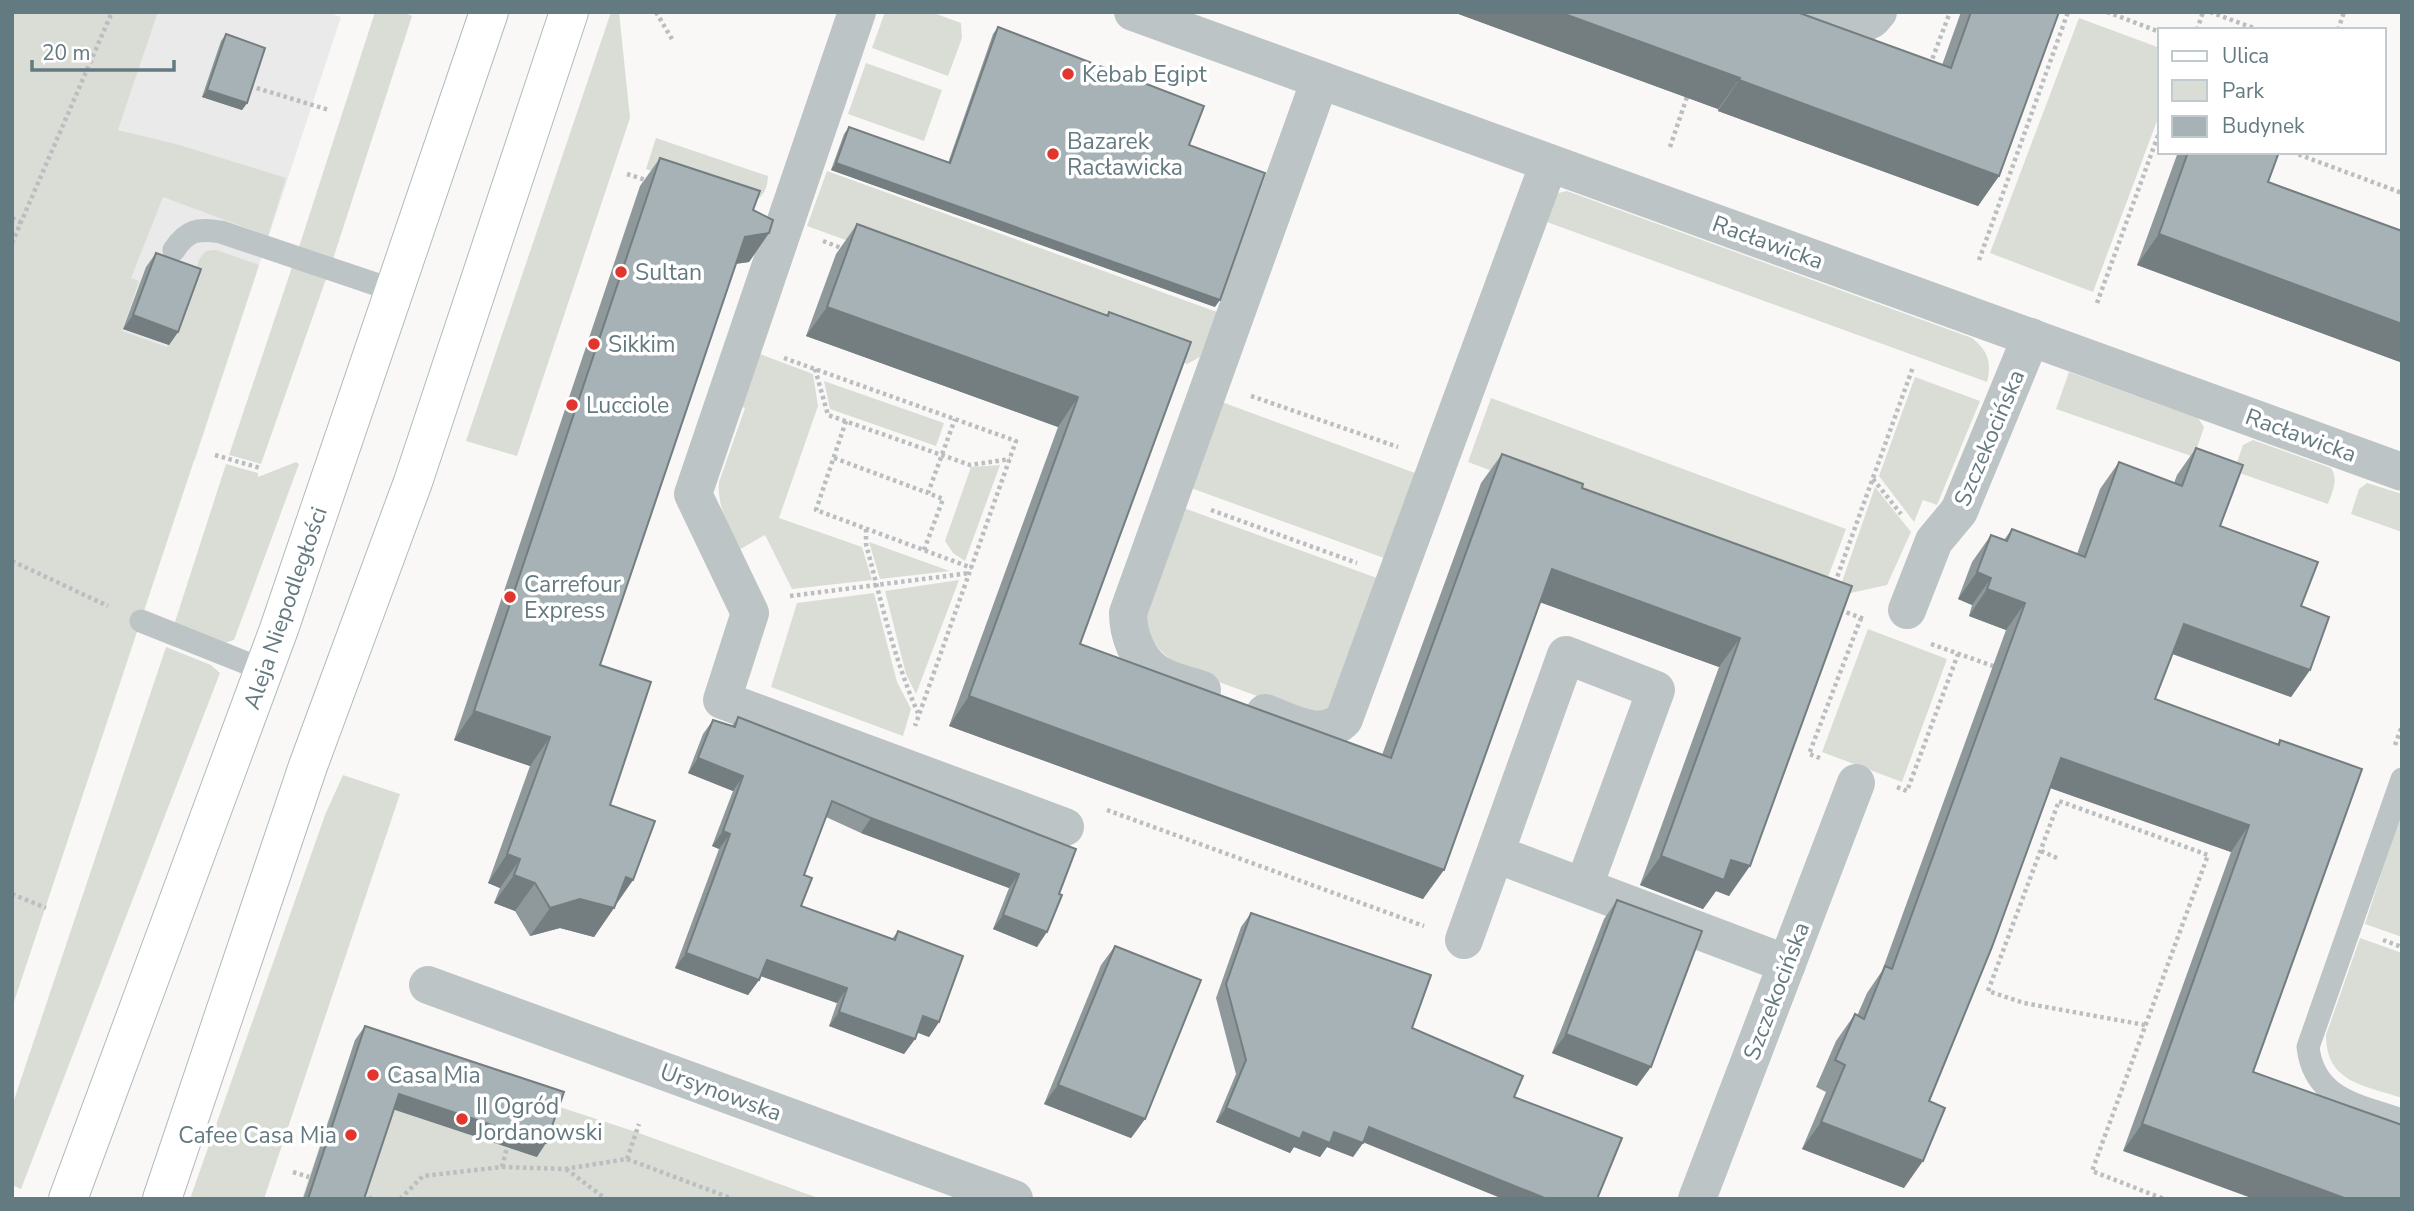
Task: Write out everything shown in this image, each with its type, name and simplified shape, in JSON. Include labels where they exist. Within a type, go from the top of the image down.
[{"type":"main road","name":"Aleja Niepodległości","points":[[68,1199],[264,670],[396,291],[489,12]]},
{"type":"main road","points":[[162,1199],[308,766],[413,482],[569,12]]},
{"type":"street","points":[[857,12],[693,494],[750,613],[722,700],[1065,827]]},
{"type":"street","name":"Racławicka","points":[[1133,12],[2031,337],[2400,467]]},
{"type":"street","points":[[1791,12],[1856,27],[1872,19],[1878,12]]},
{"type":"street","points":[[1320,80],[1128,613],[1131,636],[1139,652],[1156,673],[1311,730],[1323,731],[1337,727],[1344,719],[1549,163]]},
{"type":"street","name":"Szczekocińska","points":[[1900,624],[1934,541],[1959,511],[2031,337]]},
{"type":"street","points":[[1464,940],[1566,655],[1656,691],[1584,886]]},
{"type":"street","name":"Szczekocińska","points":[[1697,1199],[1856,783]]},
{"type":"street","points":[[1496,854],[1787,964]]},
{"type":"street","name":"Ursynowska","points":[[428,985],[1014,1199]]},
{"type":"lane","points":[[174,250],[188,234],[203,229],[221,232],[396,291]]},
{"type":"lane","points":[[141,621],[264,670]]},
{"type":"lane","points":[[2402,779],[2308,1047],[2310,1066],[2336,1097],[2402,1120]]},
{"type":"path","points":[[12,243],[112,12]]},
{"type":"path","points":[[656,12],[672,39]]},
{"type":"path","points":[[1979,260],[2068,12]]},
{"type":"path","points":[[2107,12],[2158,31]]},
{"type":"path","points":[[2210,12],[2254,28]]},
{"type":"path","points":[[250,86],[329,110]]},
{"type":"path","points":[[1670,147],[1689,94]]},
{"type":"path","points":[[2097,303],[2158,135]]},
{"type":"path","points":[[2297,154],[2402,193]]},
{"type":"path","points":[[627,174],[653,183]]},
{"type":"path","points":[[12,218],[22,223]]},
{"type":"path","points":[[783,226],[856,253]]},
{"type":"path","points":[[777,356],[1016,442],[919,714],[903,768]]},
{"type":"path","points":[[1832,593],[1913,367]]},
{"type":"path","points":[[815,369],[828,415],[970,466],[1010,459]]},
{"type":"path","points":[[1213,382],[1440,462]]},
{"type":"path","points":[[928,494],[955,419]]},
{"type":"path","points":[[846,421],[816,510],[971,570]]},
{"type":"path","points":[[215,455],[260,468]]},
{"type":"path","points":[[834,458],[943,499],[924,550]]},
{"type":"path","points":[[1873,479],[1905,519]]},
{"type":"path","points":[[1170,495],[1398,578]]},
{"type":"path","points":[[866,529],[866,544],[877,586],[905,682],[919,714]]},
{"type":"path","points":[[12,561],[141,621]]},
{"type":"path","points":[[745,605],[806,593],[877,586],[971,570]]},
{"type":"path","points":[[1839,610],[1861,618],[1900,624],[1958,654],[1997,668]]},
{"type":"path","points":[[1809,754],[1861,618]]},
{"type":"path","points":[[1907,791],[1958,654]]},
{"type":"path","points":[[2145,1025],[2024,1003],[1988,991],[2059,801],[2208,855],[2091,1171],[2164,1199]]},
{"type":"path","points":[[1102,808],[1464,940]]},
{"type":"path","points":[[2041,851],[2057,858]]},
{"type":"path","points":[[12,894],[46,908]]},
{"type":"path","points":[[627,1159],[639,1124]]},
{"type":"path","points":[[502,1167],[507,1147]]},
{"type":"path","points":[[400,1199],[423,1175],[502,1167],[565,1169],[627,1159],[733,1199]]},
{"type":"path","points":[[565,1169],[606,1199]]},
{"type":"path","points":[[293,1172],[309,1177]]},
{"type":"path","points":[[361,1195],[372,1199]]},
{"type":"shaded area","points":[[158,12],[326,12],[341,17],[195,460],[64,405],[175,144],[118,130]]},
{"type":"green space","points":[[12,12],[158,12],[118,130],[176,144],[286,178],[268,236],[163,197],[131,278],[139,281],[122,331],[167,347],[200,258],[206,251],[216,250],[259,265],[12,1008]]},
{"type":"green space","points":[[375,12],[403,12],[412,16],[333,259],[299,247]]},
{"type":"green space","points":[[611,12],[619,12],[630,118],[517,456],[466,441]]},
{"type":"green space","points":[[885,12],[931,12],[961,23],[962,38],[948,76],[872,48]]},
{"type":"green space","points":[[2079,18],[2158,47],[2158,118],[2093,292],[1990,253]]},
{"type":"green space","points":[[866,63],[942,90],[924,141],[848,114]]},
{"type":"green space","points":[[656,138],[768,176],[767,186],[758,199],[749,204],[646,169]]},
{"type":"green space","points":[[827,171],[1217,312],[1200,357],[1187,364],[807,226]]},
{"type":"green space","points":[[1567,191],[1972,338],[1987,357],[1987,382],[1544,221],[1558,193]]},
{"type":"green space","points":[[292,267],[326,279],[261,464],[229,455]]},
{"type":"green space","points":[[755,352],[813,374],[818,406],[779,518],[862,547],[872,580],[792,589],[765,535],[737,551],[722,509],[719,482],[745,408],[737,405]]},
{"type":"green space","points":[[2069,372],[2198,418],[2204,427],[2194,457],[2056,409]]},
{"type":"green space","points":[[1915,377],[1980,401],[1937,505],[1923,500],[1914,522],[1879,476]]},
{"type":"green space","points":[[824,381],[944,423],[936,446],[830,409]]},
{"type":"green space","points":[[1491,398],[1846,529],[1822,593],[1468,462]]},
{"type":"green space","points":[[1219,401],[1415,473],[1384,558],[1188,487]]},
{"type":"green space","points":[[2253,440],[2331,468],[2335,481],[2328,504],[2234,471],[2243,445]]},
{"type":"green space","points":[[296,462],[299,464],[234,640],[221,644],[174,625],[226,464],[258,473],[258,477]]},
{"type":"green space","points":[[1000,465],[965,561],[953,553],[945,541],[971,467]]},
{"type":"green space","points":[[2367,483],[2402,494],[2402,532],[2351,514],[2359,489]]},
{"type":"green space","points":[[1875,487],[1911,532],[1887,585],[1837,596]]},
{"type":"green space","points":[[1181,507],[1377,578],[1327,710],[1309,715],[1178,667],[1159,649],[1149,635],[1142,612]]},
{"type":"green space","points":[[869,542],[950,571],[880,579]]},
{"type":"green space","points":[[959,580],[916,694],[906,674],[885,591]]},
{"type":"green space","points":[[874,593],[897,682],[911,709],[903,736],[771,687],[797,603]]},
{"type":"green space","points":[[1868,629],[1947,659],[1902,782],[1822,752]]},
{"type":"green space","points":[[166,647],[211,665],[220,673],[21,1189],[12,1185],[12,1106]]},
{"type":"green space","points":[[343,775],[400,794],[264,1199],[190,1199],[325,815]]},
{"type":"green space","points":[[2399,818],[2402,819],[2402,937],[2365,924]]},
{"type":"green space","points":[[2360,938],[2402,953],[2402,1098],[2350,1080],[2340,1073],[2328,1051],[2326,1035]]},
{"type":"green space","name":"II Ogród Jordanowski","points":[[355,1040],[636,1132],[821,1199],[302,1199]]},
{"type":"building","points":[[1559,12],[1797,12],[1951,68],[1971,12],[2059,12],[1999,176]]},
{"type":"building","name":"Bazarek Racławicka","points":[[998,27],[1204,106],[1189,145],[1265,173],[1220,300],[836,163],[849,127],[950,163]]},
{"type":"building","points":[[226,34],[265,48],[247,103],[207,90]]},
{"type":"building","points":[[2187,154],[2278,154],[2268,182],[2402,231],[2402,324],[2159,234]]},
{"type":"building","points":[[660,158],[760,191],[753,210],[773,220],[769,233],[745,237],[600,665],[651,682],[610,805],[655,821],[633,880],[626,877],[614,908],[580,899],[550,908],[535,883],[514,875],[520,859],[507,854],[550,737],[474,711]]},
{"type":"building","points":[[857,224],[1108,316],[1109,312],[1191,342],[1080,644],[1391,758],[1502,454],[1583,484],[1582,488],[1852,586],[1750,866],[1731,860],[1724,880],[1661,856],[1740,638],[1552,569],[1444,870],[969,696],[1078,397],[827,307]]},
{"type":"building","points":[[156,253],[201,269],[178,332],[133,315]]},
{"type":"building","points":[[2196,448],[2243,465],[2220,526],[2318,562],[2301,606],[2329,617],[2310,670],[2184,624],[2155,699],[2279,745],[2280,740],[2362,769],[2253,1072],[2402,1125],[2402,1199],[2347,1199],[2142,1124],[2249,825],[2061,758],[1992,947],[1929,1101],[1945,1108],[1923,1161],[1821,1122],[1845,1065],[1835,1060],[1855,1014],[1864,1019],[1885,966],[1892,969],[2025,603],[1987,589],[1991,578],[1977,572],[1991,535],[2007,541],[2012,529],[2085,557],[2119,462],[2182,486]]},
{"type":"building","points":[[738,717],[1076,849],[1047,932],[1003,915],[1019,874],[832,801],[804,875],[812,878],[801,906],[895,940],[898,931],[963,956],[939,1022],[923,1016],[915,1039],[839,1012],[847,988],[767,960],[759,980],[686,953],[730,834],[723,831],[743,776],[698,758],[713,720],[735,727]]},
{"type":"building","points":[[1617,900],[1702,931],[1651,1067],[1566,1034]]},
{"type":"building","points":[[1251,913],[1431,975],[1412,1028],[1523,1076],[1514,1097],[1622,1138],[1597,1199],[1547,1199],[1369,1127],[1363,1143],[1334,1132],[1330,1143],[1303,1132],[1300,1139],[1226,1108],[1246,1060],[1226,984]]},
{"type":"building","points":[[1115,946],[1201,980],[1145,1119],[1058,1085]]},
{"type":"building","points":[[365,1026],[564,1092],[546,1143],[399,1094],[364,1199],[308,1199]]},
{"type":"place","name":"Kebab Egipt","points":[[1068,74]]},
{"type":"place","name":"Bazarek Racławicka","points":[[1053,154]]},
{"type":"place","name":"Sultan","points":[[621,272]]},
{"type":"place","name":"Sikkim","points":[[594,344]]},
{"type":"place","name":"Lucciole","points":[[572,405]]},
{"type":"place","name":"Carrefour Express","points":[[510,597]]},
{"type":"place","name":"Casa Mia","points":[[373,1075]]},
{"type":"place","name":"II Ogród Jordanowski","points":[[462,1119]]},
{"type":"place","name":"Cafee Casa Mia","points":[[351,1135]]}]
